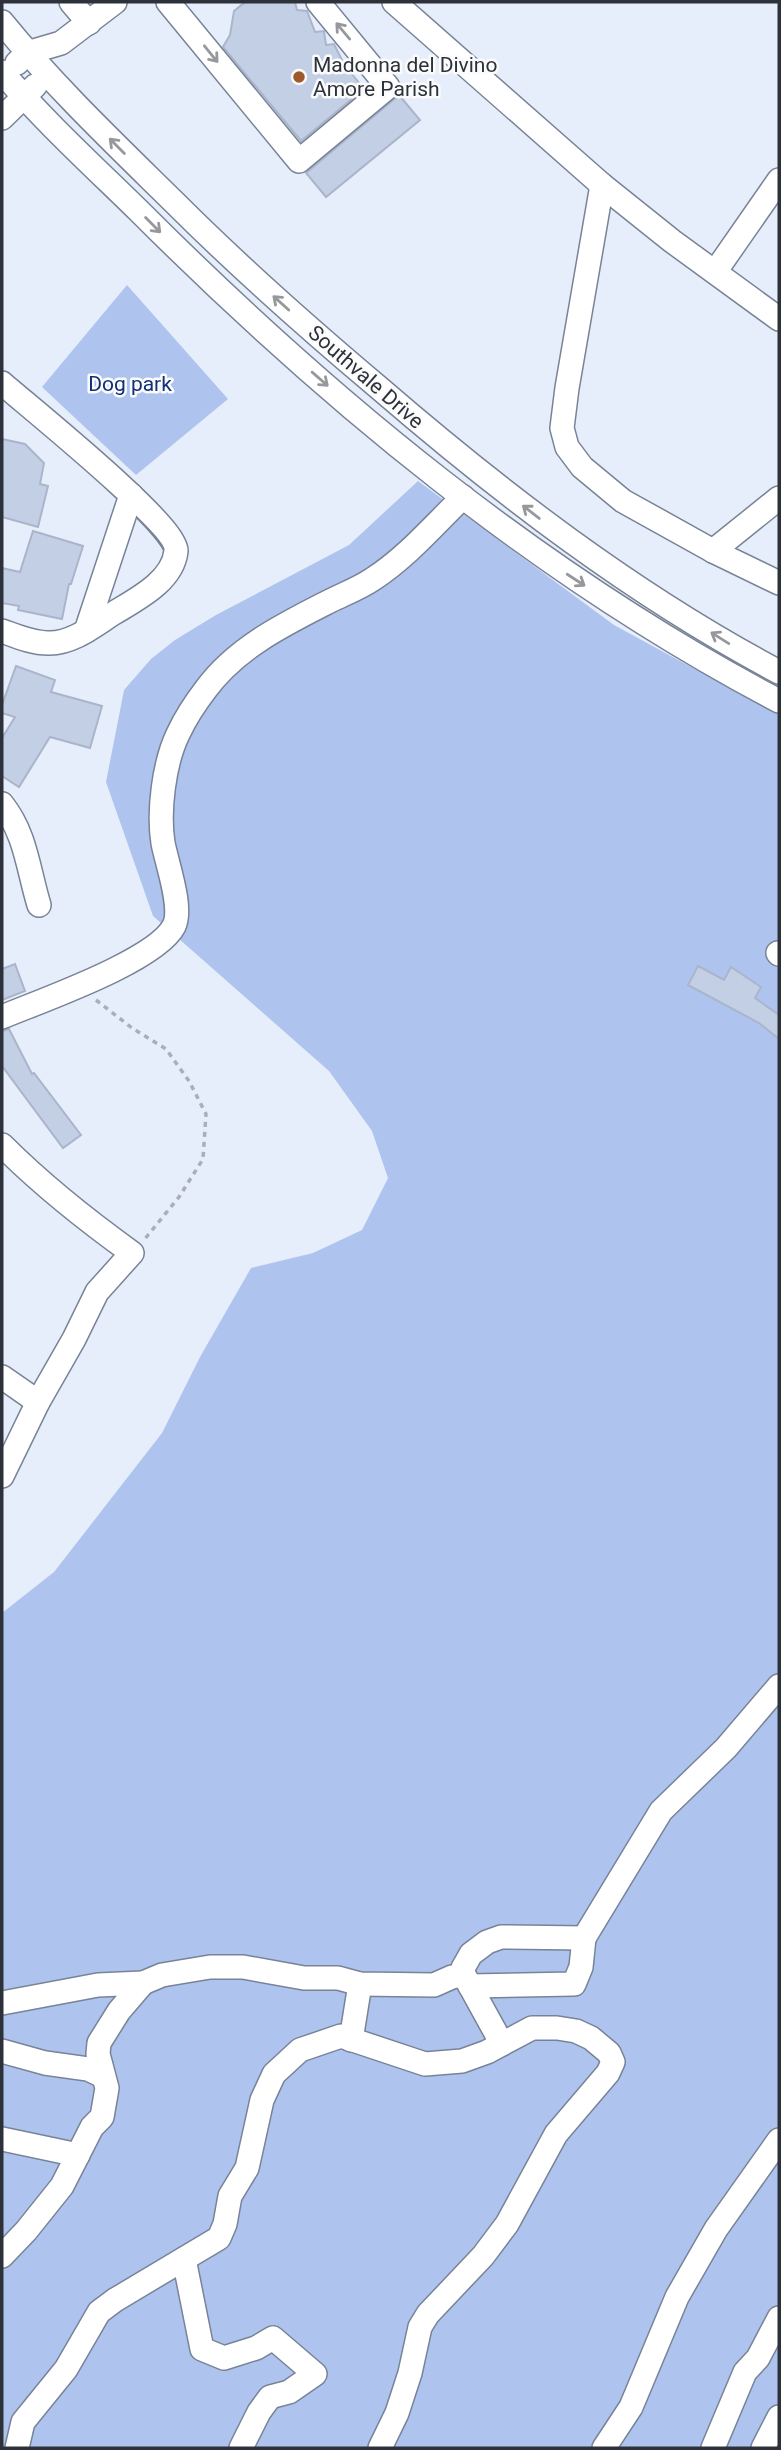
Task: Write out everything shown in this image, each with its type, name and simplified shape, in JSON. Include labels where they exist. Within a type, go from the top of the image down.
[{"type":"street","points":[[71,2],[89,23]]},
{"type":"street","points":[[2,74],[27,54],[61,43],[116,2]]},
{"type":"street","points":[[168,2],[299,161],[388,87],[318,2]]},
{"type":"street","points":[[394,2],[602,185],[779,319]]},
{"type":"street","name":"Southvale Drive","points":[[2,22],[46,76],[207,235],[279,302],[482,474],[561,535],[625,578],[779,672]]},
{"type":"street","points":[[2,118],[46,76],[61,43]]},
{"type":"street","name":"Southvale Drive","points":[[2,74],[187,259],[258,325],[463,498],[546,560],[632,616],[779,701]]},
{"type":"street","points":[[715,272],[778,184]]},
{"type":"street","points":[[602,185],[567,388],[562,428],[567,447],[582,467],[623,501],[713,551],[779,583]]},
{"type":"street","points":[[2,383],[131,495],[170,534],[176,548],[172,564],[148,591],[70,639],[49,644],[2,631]]},
{"type":"street","points":[[86,631],[131,495]]},
{"type":"street","points":[[2,1017],[139,956],[160,942],[173,926],[177,913],[163,840],[164,783],[177,734],[207,688],[237,655],[292,620],[372,580],[400,559],[463,498]]},
{"type":"street","points":[[713,551],[779,498]]},
{"type":"street","points":[[2,804],[12,817],[29,856],[39,905]]},
{"type":"street","points":[[2,1145],[81,1217],[132,1253],[97,1292],[2,1476]]},
{"type":"street","points":[[2,1377],[38,1402]]},
{"type":"street","points":[[2,2003],[98,1985],[143,1983],[162,1975],[210,1967],[243,1967],[304,1978],[338,1978],[360,1984],[434,1985],[452,1977],[467,1981],[574,1984],[581,1967],[584,1938],[661,1811],[726,1748],[779,1689]]},
{"type":"street","points":[[502,2044],[467,1981],[463,1968],[471,1954],[487,1942],[501,1937],[584,1938]]},
{"type":"street","points":[[2,2256],[62,2186],[92,2127],[102,2117],[107,2088],[98,2054],[100,2043],[119,2011],[143,1983]]},
{"type":"street","points":[[351,2039],[360,1984]]},
{"type":"street","points":[[17,2448],[23,2422],[66,2369],[99,2312],[219,2238],[225,2224],[230,2196],[247,2168],[262,2100],[274,2074],[300,2050],[341,2036],[425,2064],[462,2061],[532,2028],[576,2031],[610,2053],[613,2062],[608,2073],[556,2134],[507,2224],[483,2256],[428,2314],[420,2327],[410,2373],[380,2448]]},
{"type":"street","points":[[2,2051],[36,2062],[88,2069],[103,2076]]},
{"type":"street","points":[[2,2139],[78,2155]]},
{"type":"street","points":[[604,2448],[631,2407],[677,2297],[716,2229],[779,2140]]},
{"type":"street","points":[[184,2259],[202,2349],[224,2358],[256,2348],[272,2338],[315,2374],[289,2392],[270,2397],[259,2412],[241,2448]]},
{"type":"street","points":[[713,2448],[746,2372],[758,2358],[779,2318]]},
{"type":"street","points":[[763,2448],[779,2417]]},
{"type":"path","points":[[80,984],[132,1028],[166,1049],[189,1081],[206,1114],[203,1159],[179,1197],[132,1253]]},
{"type":"green space","name":"Dog park","points":[[127,285],[228,399],[136,475],[42,387]]},
{"type":"green space","points":[[418,481],[614,625],[779,715],[779,2448],[2,2448],[2,1613],[54,1572],[162,1433],[200,1357],[251,1268],[313,1253],[362,1230],[388,1178],[372,1131],[329,1071],[153,916],[106,782],[124,690],[151,659],[175,640],[216,615],[349,545]]},
{"type":"building","name":"Madonna del Divino Amore Parish","points":[[245,2],[295,2],[297,10],[307,11],[315,32],[324,31],[326,45],[334,44],[344,64],[364,89],[301,141],[223,47],[230,35],[234,11]]},
{"type":"building","points":[[399,95],[420,120],[326,197],[306,173]]},
{"type":"building","points":[[2,439],[25,444],[44,463],[40,484],[48,486],[38,527],[2,517]]},
{"type":"building","points":[[33,531],[83,546],[69,584],[62,619],[18,610],[19,606],[2,603],[2,568],[20,572]]},
{"type":"building","points":[[16,666],[55,680],[51,692],[102,706],[90,748],[50,737],[19,787],[2,776],[2,738],[15,717],[2,713],[2,705]]},
{"type":"building","points":[[15,964],[25,991],[2,1000],[2,969]]},
{"type":"building","points":[[698,966],[724,980],[731,967],[761,987],[755,998],[779,1015],[779,1039],[759,1023],[688,985]]},
{"type":"building","points":[[9,1029],[32,1074],[34,1073],[81,1135],[63,1148],[2,1066],[2,1031]]},
{"type":"place","name":"Madonna del Divino Amore Parish","points":[[299,77]]}]
